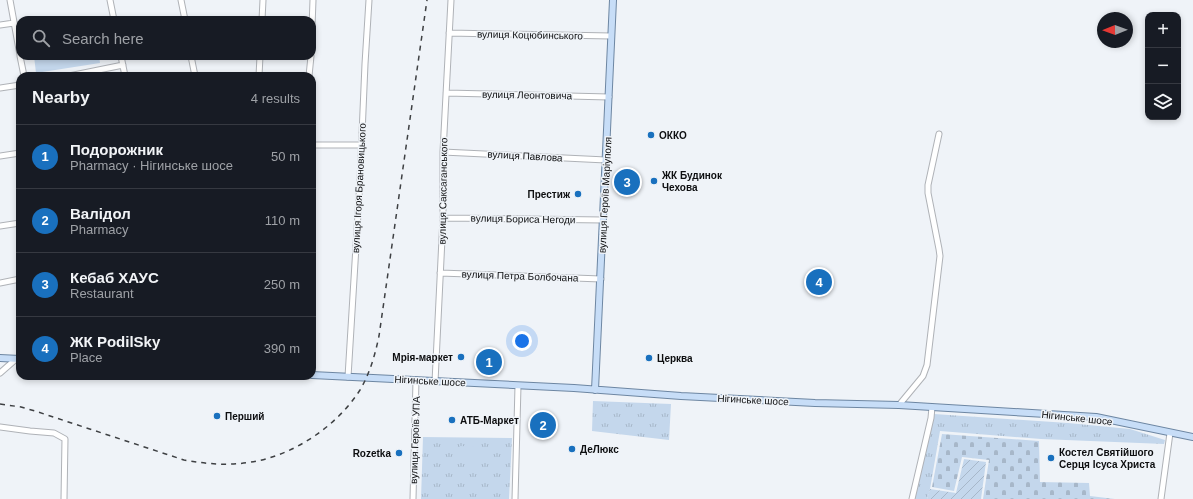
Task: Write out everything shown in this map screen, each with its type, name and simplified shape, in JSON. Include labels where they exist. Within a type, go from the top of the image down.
[{"type":"main road","name":"вулиця Героїв Маріуполя","points":[[595,390],[613,0]]},
{"type":"main road","points":[[0,358],[16,359]]},
{"type":"main road","name":"Нігинське шосе","points":[[316,375],[815,403],[899,405],[1096,417],[1193,437]]},
{"type":"street","points":[[10,0],[16,34]]},
{"type":"street","points":[[110,0],[113,16]]},
{"type":"street","points":[[181,0],[183,16]]},
{"type":"street","points":[[262,16],[263,0]]},
{"type":"street","points":[[312,16],[313,0]]},
{"type":"street","name":"вулиця Ігоря Брановицького","points":[[348,377],[369,0]]},
{"type":"street","name":"вулиця Саксаганського","points":[[435,382],[443,218],[443,152],[451,0]]},
{"type":"street","points":[[0,25],[14,23]]},
{"type":"street","name":"вулиця Коцюбинського","points":[[449,34],[611,36]]},
{"type":"street","points":[[21,60],[23,72]]},
{"type":"street","points":[[122,60],[124,72]]},
{"type":"street","points":[[192,60],[194,72]]},
{"type":"street","points":[[259,72],[260,60]]},
{"type":"street","points":[[310,60],[310,72]]},
{"type":"street","points":[[89,72],[123,65]]},
{"type":"street","points":[[0,88],[16,86]]},
{"type":"street","name":"вулиця Леонтовича","points":[[446,93],[609,96]]},
{"type":"street","points":[[899,405],[923,376],[927,365],[940,256],[940,249],[928,193],[928,185],[940,134]]},
{"type":"street","points":[[316,145],[362,145]]},
{"type":"street","name":"вулиця Павлова","points":[[443,152],[606,160]]},
{"type":"street","points":[[0,156],[16,154]]},
{"type":"street","name":"вулиця Бориса Негоди","points":[[443,218],[604,220]]},
{"type":"street","points":[[0,226],[16,224]]},
{"type":"street","name":"вулиця Петра Болбочана","points":[[440,273],[600,279]]},
{"type":"street","points":[[0,283],[16,280]]},
{"type":"street","points":[[0,373],[16,361]]},
{"type":"street","name":"вулиця Героїв УПА","points":[[413,499],[416,380]]},
{"type":"street","points":[[515,499],[518,386]]},
{"type":"street","points":[[912,499],[931,418],[932,407]]},
{"type":"street","points":[[0,427],[54,433],[65,439],[64,499]]},
{"type":"street","points":[[1161,499],[1170,433]]},
{"type":"green space","points":[[34,60],[100,60],[100,63],[36,72]]},
{"type":"green space","points":[[593,401],[671,404],[669,440],[592,431]]},
{"type":"green space","points":[[934,414],[1068,423],[1130,429],[1165,440],[1164,444],[1041,439],[940,431],[927,499],[915,499]]},
{"type":"green space","points":[[942,434],[1039,441],[1040,482],[1089,483],[1090,496],[1115,499],[983,499],[989,460],[962,457],[954,491],[932,487]]},
{"type":"green space","points":[[423,437],[512,438],[509,499],[421,499]]},
{"type":"green space","points":[[460,446],[479,447],[479,461],[460,461]]},
{"type":"green space","points":[[964,459],[986,462],[981,499],[927,499],[930,489],[956,493]]},
{"type":"railway","points":[[0,404],[35,411],[184,460],[218,464],[251,462],[267,459],[283,453],[313,437],[339,416],[364,384],[372,364],[379,336],[427,0]]},
{"type":"place","name":"ОККО","points":[[651,135]]},
{"type":"place","name":"ЖК Будинок Чехова","points":[[654,181]]},
{"type":"place","name":"Кебаб ХАУС","points":[[627,182]]},
{"type":"place","name":"Престиж","points":[[578,194]]},
{"type":"place","name":"ЖК PodilSky","points":[[819,282]]},
{"type":"place","name":"Мрія-маркет","points":[[461,357]]},
{"type":"place","name":"Церква","points":[[649,358]]},
{"type":"place","name":"Подорожник","points":[[489,362]]},
{"type":"place","name":"Перший","points":[[217,416]]},
{"type":"place","name":"АТБ-Маркет","points":[[452,420]]},
{"type":"place","name":"Валідол","points":[[543,425]]},
{"type":"place","name":"ДеЛюкс","points":[[572,449]]},
{"type":"place","name":"Rozetka","points":[[399,453]]},
{"type":"place","name":"Костел Святійшого Серця Ісуса Христа","points":[[1051,458]]}]
